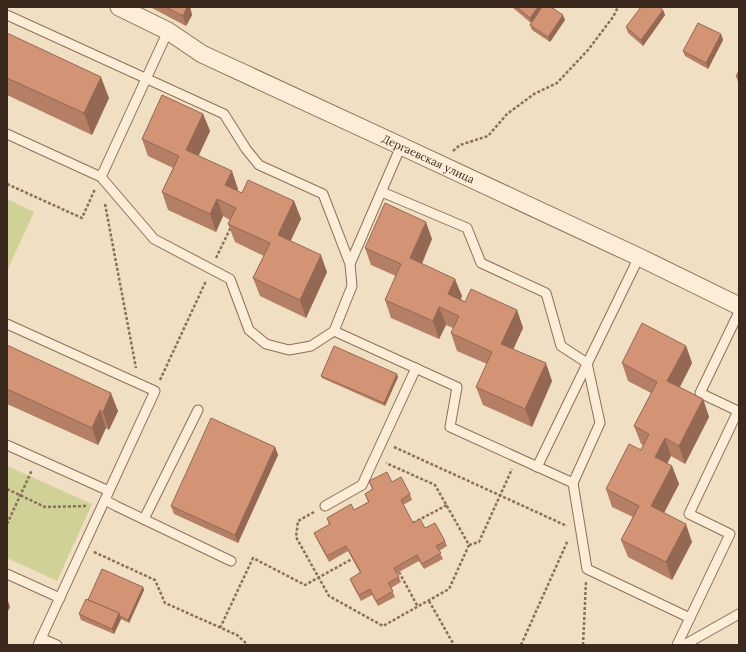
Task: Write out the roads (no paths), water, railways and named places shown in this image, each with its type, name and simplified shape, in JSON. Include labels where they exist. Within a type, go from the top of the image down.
[{"type":"street","name":"Дергаевская улица","points":[[119,7],[168,31],[202,54],[439,163],[639,257],[739,306]]},
{"type":"lane","points":[[7,15],[224,114],[246,149],[259,165],[323,194],[350,264],[352,286],[334,331],[311,346],[289,350],[266,344],[249,330],[230,279],[154,239],[101,177],[7,134]]},
{"type":"lane","points":[[101,177],[168,31]]},
{"type":"lane","points":[[350,264],[402,146]]},
{"type":"lane","points":[[382,192],[467,228],[481,263],[546,293],[560,346],[588,363],[600,423],[573,483],[587,569],[690,618]]},
{"type":"lane","points":[[537,467],[639,257]]},
{"type":"lane","points":[[677,645],[730,534],[689,514],[738,411],[700,393],[739,312]]},
{"type":"lane","points":[[7,324],[155,392],[40,641],[57,645]]},
{"type":"lane","points":[[334,331],[457,387],[450,427],[573,483]]},
{"type":"lane","points":[[324,506],[362,485],[416,368]]},
{"type":"lane","points":[[144,519],[198,410]]},
{"type":"lane","points":[[7,445],[37,459],[105,499],[231,561]]},
{"type":"lane","points":[[7,574],[60,598]]},
{"type":"lane","points":[[684,645],[739,614]]}]
